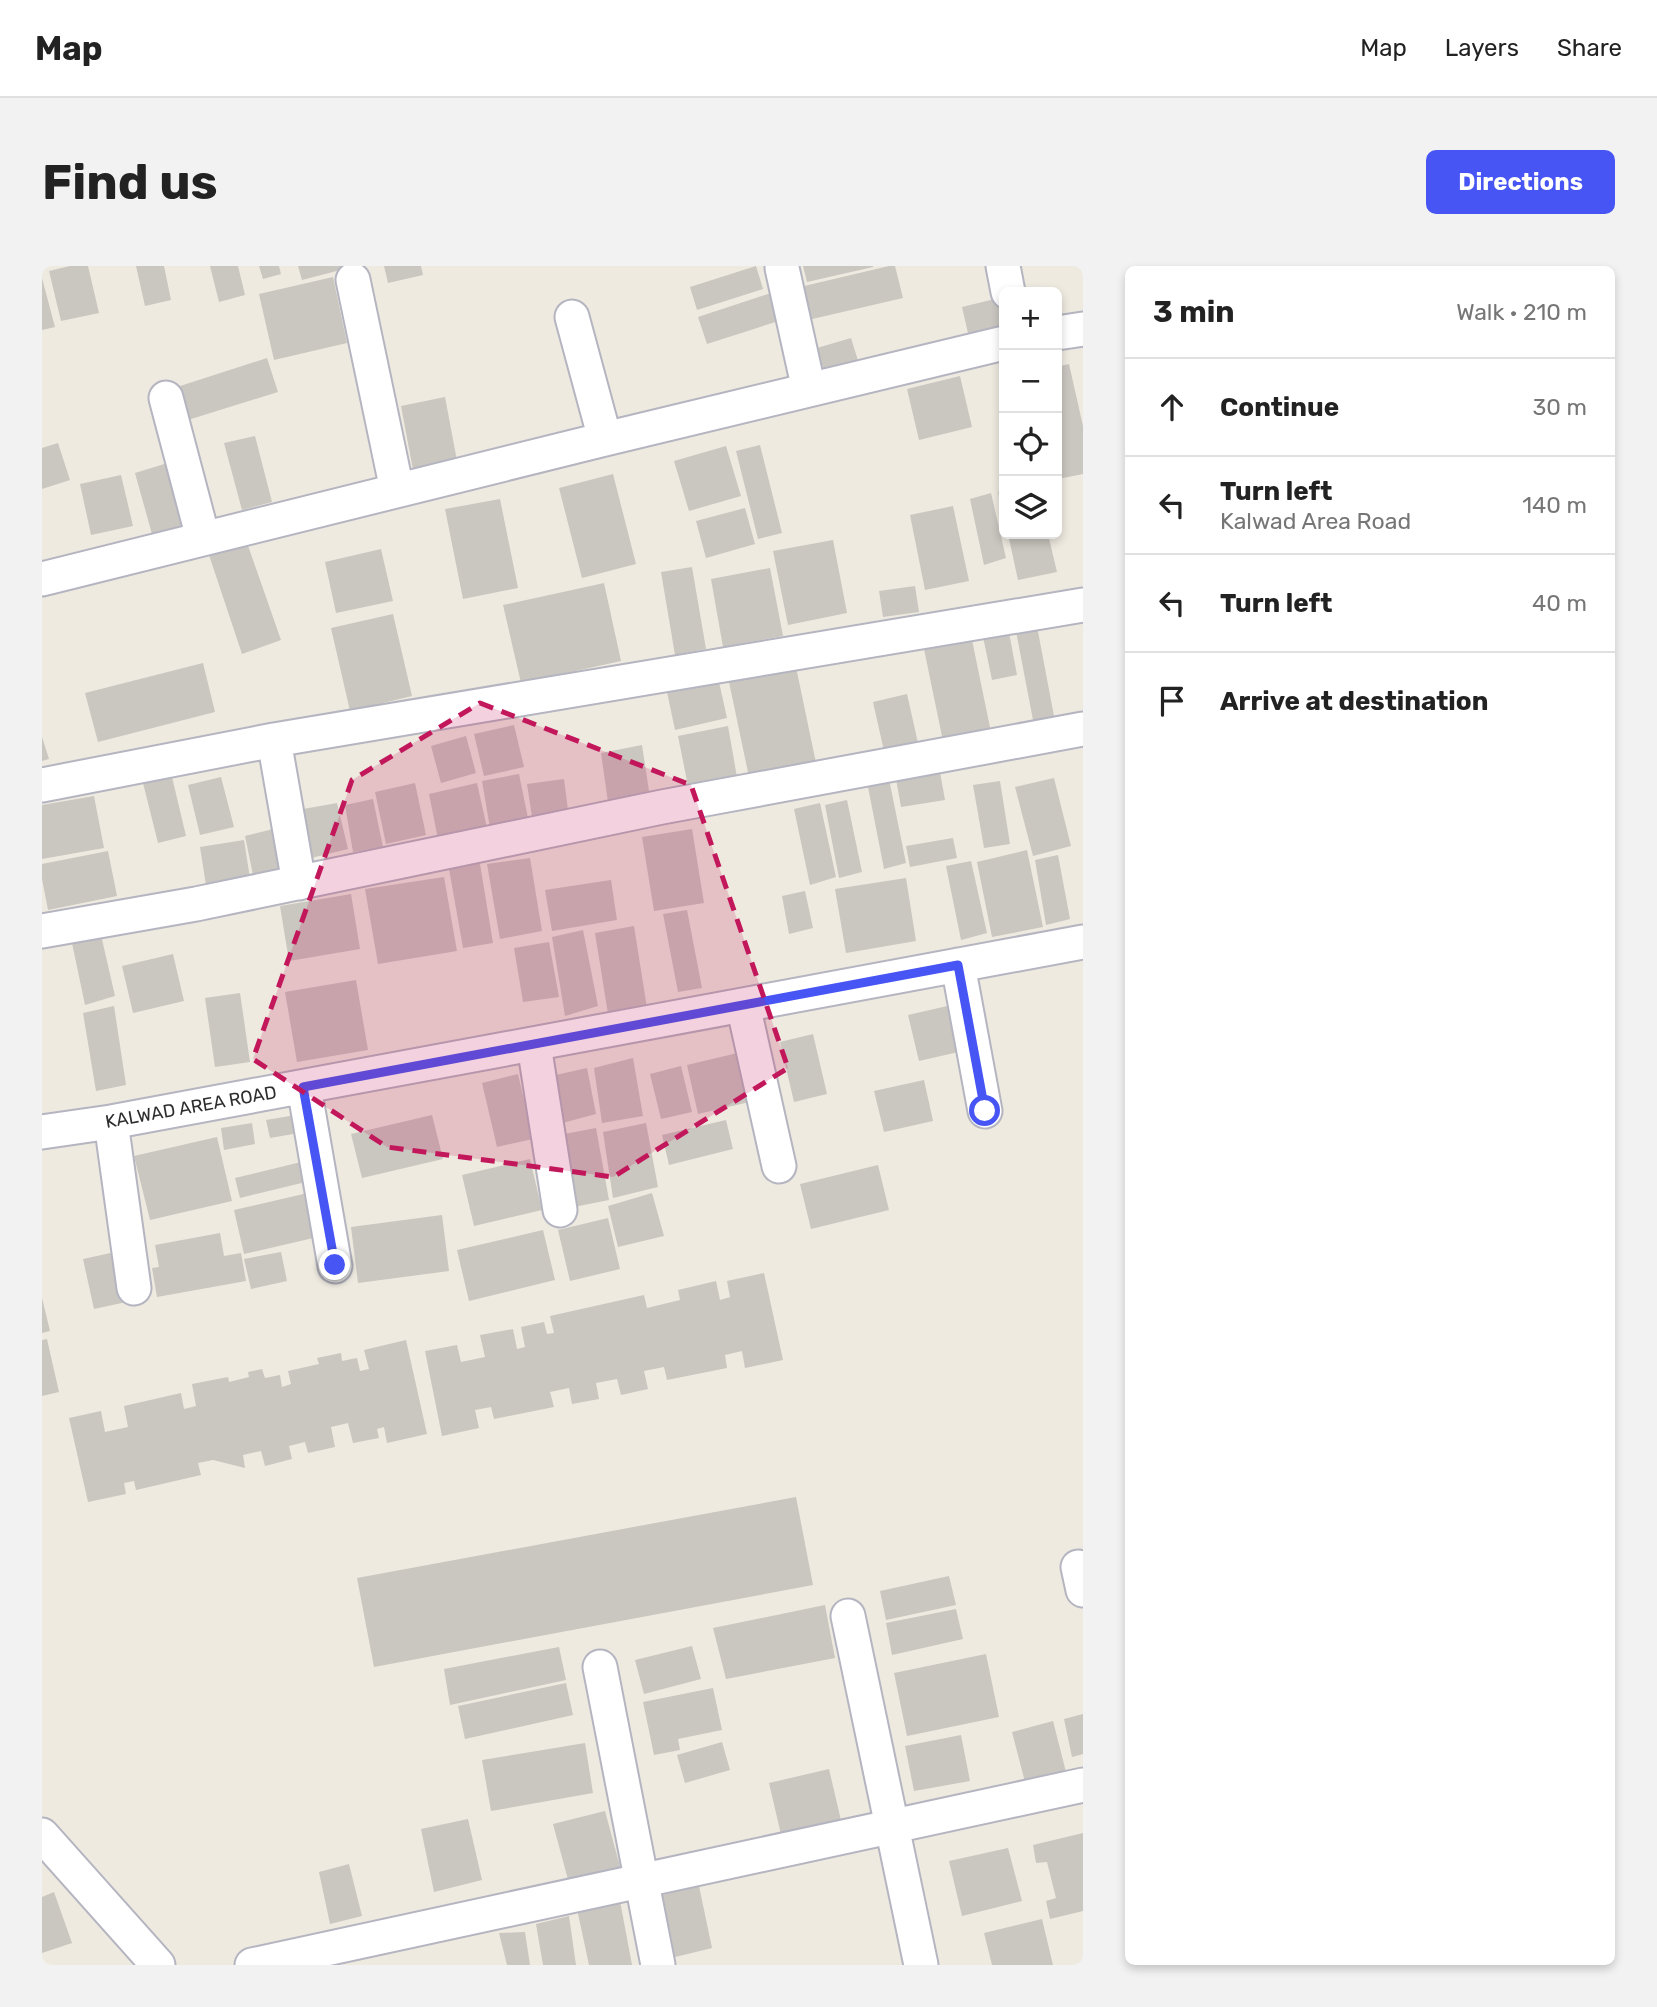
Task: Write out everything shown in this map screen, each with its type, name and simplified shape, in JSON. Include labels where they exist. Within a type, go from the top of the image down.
[{"type":"street","points":[[1003,266],[1007,287]]},
{"type":"street","points":[[782,268],[808,390]]},
{"type":"street","points":[[353,279],[397,490]]},
{"type":"street","points":[[572,317],[606,439]]},
{"type":"street","points":[[1062,332],[1083,329]]},
{"type":"street","points":[[42,579],[999,344]]},
{"type":"street","points":[[166,398],[203,538]]},
{"type":"street","points":[[42,785],[274,740],[1083,606]]},
{"type":"street","points":[[42,931],[196,904],[662,807],[1083,729]]},
{"type":"street","points":[[274,740],[299,883]]},
{"type":"street","name":"KALWAD AREA ROAD","points":[[42,1132],[111,1122],[534,1045],[1083,942]]},
{"type":"street","points":[[958,965],[985,1111]]},
{"type":"street","points":[[743,1005],[779,1166]]},
{"type":"street","points":[[534,1045],[561,1210]]},
{"type":"street","points":[[303,1087],[335,1265]]},
{"type":"street","points":[[111,1122],[134,1288]]},
{"type":"street","points":[[848,1616],[921,1965]]},
{"type":"street","points":[[600,1667],[658,1965]]},
{"type":"street","points":[[252,1965],[1083,1785]]},
{"type":"street","points":[[42,1835],[158,1965]]},
{"type":"highlighted area","points":[[480,703],[691,785],[788,1068],[613,1177],[387,1147],[253,1059],[352,780]]},
{"type":"building","points":[[70,266],[88,266],[99,313],[61,321],[49,271]]},
{"type":"building","points":[[136,266],[164,266],[171,300],[145,306]]},
{"type":"building","points":[[210,266],[238,266],[245,295],[219,302]]},
{"type":"building","points":[[259,266],[279,266],[281,274],[263,279]]},
{"type":"building","points":[[298,266],[352,266],[352,267],[302,280]]},
{"type":"building","points":[[384,266],[421,266],[423,275],[388,283]]},
{"type":"building","points":[[756,266],[763,289],[697,310],[690,287]]},
{"type":"building","points":[[803,266],[873,266],[873,267],[807,282]]},
{"type":"building","points":[[895,266],[903,298],[808,320],[800,287]]},
{"type":"building","points":[[333,277],[347,343],[274,360],[259,294]]},
{"type":"building","points":[[42,278],[55,327],[42,330]]},
{"type":"building","points":[[777,291],[785,319],[707,344],[698,317]]},
{"type":"building","points":[[999,298],[999,335],[970,342],[962,307]]},
{"type":"building","points":[[851,338],[861,370],[827,381],[817,348]]},
{"type":"building","points":[[267,358],[278,392],[188,420],[177,387]]},
{"type":"building","points":[[1069,364],[1083,426],[1083,474],[1062,478],[1062,413],[1062,366]]},
{"type":"building","points":[[960,376],[972,427],[919,440],[907,389]]},
{"type":"building","points":[[445,397],[458,466],[414,475],[401,406]]},
{"type":"building","points":[[255,436],[272,502],[242,510],[224,443]]},
{"type":"building","points":[[58,443],[70,480],[42,489],[42,448]]},
{"type":"building","points":[[760,445],[782,533],[758,539],[736,451]]},
{"type":"building","points":[[726,446],[741,496],[689,511],[674,461]]},
{"type":"building","points":[[171,462],[192,535],[155,545],[135,473]]},
{"type":"building","points":[[613,474],[636,564],[582,578],[559,488]]},
{"type":"building","points":[[121,475],[133,526],[91,535],[80,484]]},
{"type":"building","points":[[991,493],[999,539],[1002,539],[1006,558],[984,565],[970,499]]},
{"type":"building","points":[[500,499],[518,588],[463,599],[445,509]]},
{"type":"building","points":[[953,506],[969,581],[925,590],[910,515]]},
{"type":"building","points":[[745,508],[755,544],[706,558],[696,521]]},
{"type":"building","points":[[1009,539],[1049,539],[1057,572],[1018,580]]},
{"type":"building","points":[[246,540],[281,640],[242,654],[208,552]]},
{"type":"building","points":[[833,540],[847,613],[788,625],[773,551]]},
{"type":"building","points":[[381,549],[393,601],[336,613],[325,562]]},
{"type":"building","points":[[692,567],[706,649],[675,655],[661,572]]},
{"type":"building","points":[[770,568],[783,636],[723,647],[711,579]]},
{"type":"building","points":[[604,583],[621,661],[521,683],[503,605]]},
{"type":"building","points":[[915,586],[919,612],[883,617],[879,591]]},
{"type":"building","points":[[393,614],[412,696],[350,711],[331,628]]},
{"type":"building","points":[[1036,621],[1054,716],[1033,720],[1015,626]]},
{"type":"building","points":[[1008,627],[1017,675],[992,680],[982,632]]},
{"type":"building","points":[[972,640],[992,737],[944,746],[924,649]]},
{"type":"building","points":[[203,663],[215,712],[98,742],[85,693]]},
{"type":"building","points":[[796,667],[816,763],[749,777],[729,682]]},
{"type":"building","points":[[719,682],[727,718],[675,730],[667,692]]},
{"type":"building","points":[[907,694],[920,752],[886,760],[873,702]]},
{"type":"building","points":[[514,725],[524,767],[484,776],[474,734]]},
{"type":"building","points":[[728,726],[737,777],[688,786],[678,736]]},
{"type":"building","points":[[466,736],[476,773],[441,783],[431,746]]},
{"type":"building","points":[[42,737],[49,759],[42,761]]},
{"type":"building","points":[[642,745],[649,791],[608,802],[601,753]]},
{"type":"building","points":[[940,772],[945,800],[901,807],[896,779]]},
{"type":"building","points":[[519,774],[528,818],[490,828],[482,781]]},
{"type":"building","points":[[172,777],[186,836],[158,843],[143,783]]},
{"type":"building","points":[[221,777],[234,827],[200,835],[188,785]]},
{"type":"building","points":[[1054,778],[1071,846],[1033,856],[1015,787]]},
{"type":"building","points":[[564,779],[569,818],[533,823],[527,784]]},
{"type":"building","points":[[889,779],[906,863],[884,869],[867,782]]},
{"type":"building","points":[[1000,781],[1010,844],[984,848],[973,785]]},
{"type":"building","points":[[415,783],[426,835],[386,844],[375,792]]},
{"type":"building","points":[[477,783],[487,828],[438,839],[429,794]]},
{"type":"building","points":[[94,796],[104,848],[42,859],[42,805]]},
{"type":"building","points":[[373,799],[383,847],[353,852],[345,805]]},
{"type":"building","points":[[847,800],[862,872],[839,878],[825,805]]},
{"type":"building","points":[[337,803],[348,849],[303,860],[292,811]]},
{"type":"building","points":[[820,803],[836,877],[810,885],[794,809]]},
{"type":"building","points":[[277,828],[288,872],[254,880],[245,836]]},
{"type":"building","points":[[692,829],[704,903],[654,911],[642,837]]},
{"type":"building","points":[[953,838],[957,858],[910,867],[906,846]]},
{"type":"building","points":[[244,840],[252,891],[208,898],[200,847]]},
{"type":"building","points":[[1027,850],[1043,927],[992,937],[977,862]]},
{"type":"building","points":[[108,851],[117,896],[48,910],[42,864]]},
{"type":"building","points":[[1058,855],[1070,919],[1046,925],[1035,860]]},
{"type":"building","points":[[479,858],[493,943],[463,948],[448,863]]},
{"type":"building","points":[[530,858],[542,931],[500,939],[487,864]]},
{"type":"building","points":[[971,861],[987,933],[961,940],[946,866]]},
{"type":"building","points":[[444,877],[457,951],[378,964],[365,889]]},
{"type":"building","points":[[906,878],[916,941],[846,953],[835,889]]},
{"type":"building","points":[[611,880],[617,920],[552,931],[545,890]]},
{"type":"building","points":[[805,891],[813,928],[789,934],[782,896]]},
{"type":"building","points":[[351,894],[360,949],[289,961],[280,906]]},
{"type":"building","points":[[687,910],[702,988],[678,992],[663,914]]},
{"type":"building","points":[[634,926],[647,1008],[608,1014],[595,933]]},
{"type":"building","points":[[583,930],[598,1006],[565,1016],[552,937]]},
{"type":"building","points":[[101,935],[115,996],[85,1005],[72,943]]},
{"type":"building","points":[[549,942],[559,997],[523,1002],[514,948]]},
{"type":"building","points":[[173,954],[184,1001],[133,1013],[122,966]]},
{"type":"building","points":[[356,980],[368,1050],[297,1062],[285,992]]},
{"type":"building","points":[[240,993],[250,1062],[215,1067],[205,998]]},
{"type":"building","points":[[956,1004],[967,1050],[919,1061],[908,1015]]},
{"type":"building","points":[[114,1006],[126,1085],[96,1091],[83,1013]]},
{"type":"building","points":[[813,1034],[827,1094],[794,1102],[780,1042]]},
{"type":"building","points":[[746,1051],[758,1100],[698,1114],[687,1065]]},
{"type":"building","points":[[633,1058],[643,1116],[602,1123],[594,1068]]},
{"type":"building","points":[[681,1066],[692,1112],[661,1119],[650,1074]]},
{"type":"building","points":[[587,1068],[596,1114],[555,1125],[547,1077]]},
{"type":"building","points":[[518,1074],[533,1139],[497,1147],[482,1083]]},
{"type":"building","points":[[924,1080],[933,1121],[884,1132],[874,1091]]},
{"type":"building","points":[[302,1114],[305,1132],[270,1138],[266,1120]]},
{"type":"building","points":[[432,1115],[443,1159],[362,1178],[351,1134]]},
{"type":"building","points":[[726,1120],[733,1149],[669,1165],[662,1135]]},
{"type":"building","points":[[252,1123],[255,1144],[224,1150],[221,1128]]},
{"type":"building","points":[[646,1123],[658,1187],[613,1198],[603,1132]]},
{"type":"building","points":[[596,1128],[609,1200],[564,1209],[554,1136]]},
{"type":"building","points":[[217,1137],[232,1201],[150,1220],[134,1156]]},
{"type":"building","points":[[530,1159],[542,1210],[474,1226],[462,1175]]},
{"type":"building","points":[[305,1161],[310,1181],[240,1198],[235,1178]]},
{"type":"building","points":[[878,1165],[889,1210],[811,1229],[800,1184]]},
{"type":"building","points":[[312,1192],[322,1236],[244,1254],[234,1210]]},
{"type":"building","points":[[652,1193],[664,1236],[618,1247],[608,1206]]},
{"type":"building","points":[[442,1215],[449,1271],[358,1283],[351,1227]]},
{"type":"building","points":[[608,1218],[620,1269],[570,1281],[558,1230]]},
{"type":"building","points":[[543,1230],[555,1280],[469,1301],[457,1250]]},
{"type":"building","points":[[220,1233],[224,1256],[241,1253],[246,1281],[157,1297],[152,1268],[159,1267],[155,1245]]},
{"type":"building","points":[[120,1251],[131,1301],[94,1309],[83,1259]]},
{"type":"building","points":[[281,1252],[287,1281],[251,1289],[244,1259]]},
{"type":"building","points":[[764,1273],[783,1360],[745,1368],[742,1351],[725,1355],[727,1368],[667,1380],[664,1367],[644,1371],[648,1389],[621,1395],[617,1379],[596,1383],[599,1399],[572,1404],[569,1388],[550,1392],[554,1407],[494,1419],[491,1407],[475,1410],[479,1428],[442,1436],[425,1351],[457,1345],[461,1362],[485,1357],[480,1335],[513,1329],[517,1349],[525,1347],[521,1327],[544,1322],[547,1334],[554,1333],[550,1316],[644,1295],[647,1308],[680,1300],[678,1290],[716,1281],[720,1300],[730,1297],[727,1281]]},
{"type":"building","points":[[42,1298],[50,1331],[42,1333]]},
{"type":"building","points":[[47,1339],[59,1392],[42,1396],[42,1340]]},
{"type":"building","points":[[406,1340],[427,1434],[387,1443],[384,1427],[377,1429],[379,1438],[353,1443],[348,1423],[331,1427],[335,1447],[308,1453],[305,1442],[289,1446],[292,1459],[265,1466],[261,1451],[243,1455],[245,1468],[213,1460],[198,1463],[201,1475],[136,1490],[134,1481],[124,1483],[126,1494],[88,1502],[69,1418],[101,1411],[105,1432],[128,1427],[124,1406],[181,1393],[184,1409],[196,1406],[192,1384],[228,1377],[229,1382],[249,1377],[248,1372],[262,1369],[265,1378],[280,1375],[282,1387],[291,1384],[288,1371],[319,1364],[317,1358],[341,1353],[342,1361],[357,1358],[360,1371],[369,1369],[364,1350]]},
{"type":"building","points":[[796,1497],[813,1585],[374,1667],[357,1578]]},
{"type":"building","points":[[949,1576],[956,1605],[886,1620],[880,1591]]},
{"type":"building","points":[[825,1605],[835,1658],[726,1679],[713,1628]]},
{"type":"building","points":[[956,1609],[963,1639],[892,1655],[886,1623]]},
{"type":"building","points":[[692,1646],[701,1679],[644,1694],[635,1660]]},
{"type":"building","points":[[559,1647],[566,1680],[450,1705],[444,1669]]},
{"type":"building","points":[[986,1654],[999,1717],[907,1736],[894,1673]]},
{"type":"building","points":[[566,1683],[573,1715],[465,1739],[458,1706]]},
{"type":"building","points":[[713,1688],[722,1730],[678,1739],[680,1750],[654,1755],[643,1702]]},
{"type":"building","points":[[1083,1714],[1083,1754],[1072,1757],[1064,1719]]},
{"type":"building","points":[[1053,1721],[1066,1772],[1025,1782],[1012,1732]]},
{"type":"building","points":[[961,1735],[970,1781],[914,1791],[905,1746]]},
{"type":"building","points":[[722,1742],[730,1770],[685,1783],[677,1755]]},
{"type":"building","points":[[585,1743],[593,1793],[491,1811],[482,1760]]},
{"type":"building","points":[[829,1769],[843,1829],[783,1843],[769,1783]]},
{"type":"building","points":[[605,1811],[622,1874],[570,1887],[553,1824]]},
{"type":"building","points":[[468,1819],[482,1880],[434,1892],[421,1829]]},
{"type":"building","points":[[1083,1833],[1083,1911],[1050,1919],[1046,1901],[1056,1898],[1047,1862],[1036,1863],[1033,1845]]},
{"type":"building","points":[[1008,1848],[1022,1901],[962,1916],[949,1861]]},
{"type":"building","points":[[349,1864],[362,1916],[330,1924],[319,1872]]},
{"type":"building","points":[[699,1886],[712,1948],[663,1960],[650,1898]]},
{"type":"building","points":[[54,1892],[72,1943],[42,1953],[42,1897]]},
{"type":"building","points":[[620,1901],[632,1965],[589,1965],[577,1909]]},
{"type":"building","points":[[569,1916],[576,1965],[543,1965],[536,1924]]},
{"type":"building","points":[[1042,1919],[1053,1965],[992,1965],[984,1933]]},
{"type":"building","points":[[525,1932],[530,1965],[507,1965],[499,1933]]},
{"type":"route","points":[[335,1265],[303,1087],[958,965],[985,1111]]}]
